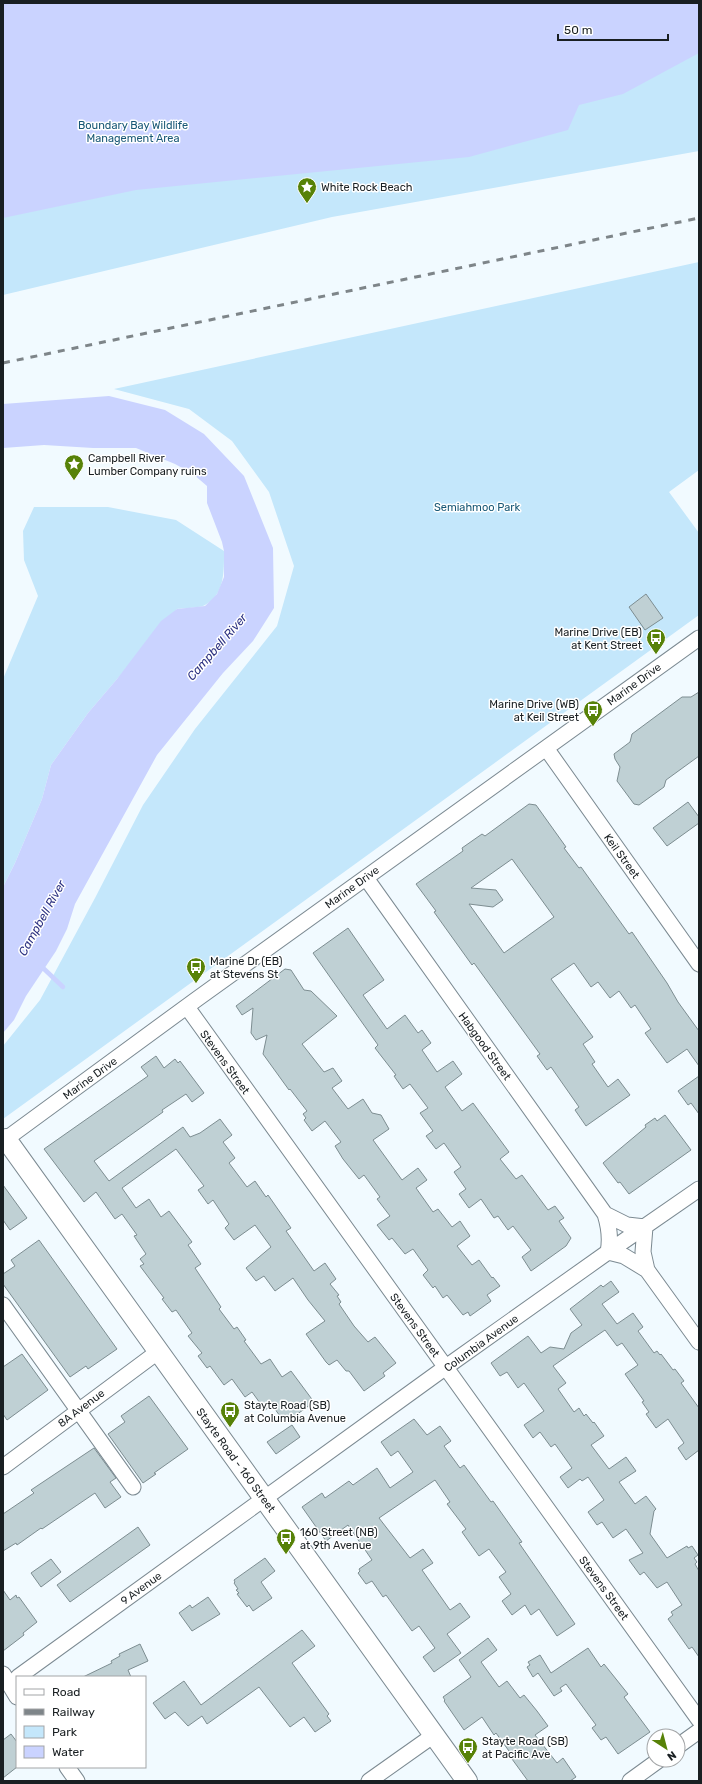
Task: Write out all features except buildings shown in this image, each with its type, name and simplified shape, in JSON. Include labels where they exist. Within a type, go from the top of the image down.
[{"type":"main road","name":"Stayte Road - 160 Street","points":[[5,1140],[159,1351],[467,1781]]},
{"type":"street","name":"Marine Drive","points":[[5,1140],[699,638]]},
{"type":"street","name":"Keil Street","points":[[546,748],[699,964]]},
{"type":"street","name":"Habgood Street","points":[[366,878],[605,1214],[610,1231],[608,1252]]},
{"type":"street","name":"Stevens Street","points":[[187,1007],[699,1720]]},
{"type":"street","name":"Columbia Avenue","points":[[264,1498],[446,1367],[699,1189]]},
{"type":"street","name":"Habgood Street","points":[[605,1214],[627,1225],[645,1227]]},
{"type":"street","points":[[645,1227],[643,1252],[647,1270]]},
{"type":"street","points":[[608,1252],[624,1256],[647,1270],[699,1342]]},
{"type":"street","points":[[3,1305],[134,1487]]},
{"type":"street","name":"8A Avenue","points":[[3,1467],[78,1409],[159,1351]]},
{"type":"street","name":"9 Avenue","points":[[10,1680],[264,1498]]},
{"type":"street","points":[[10,1680],[16,1694]]},
{"type":"street","points":[[686,1740],[699,1731]]},
{"type":"street","points":[[369,1781],[434,1734]]},
{"type":"street","points":[[68,1768],[77,1781]]},
{"type":"street","points":[[630,1781],[648,1768]]},
{"type":"green space","name":"Boundary Bay Wildlife Management Area","points":[[3,3],[699,3],[699,151],[332,217],[3,295]]},
{"type":"green space","name":"Semiahmoo Park","points":[[699,262],[699,470],[669,492],[699,533],[699,615],[3,1119],[3,1046],[40,1000],[143,805],[195,729],[277,626],[294,566],[269,492],[232,441],[189,409],[114,389]]},
{"type":"green space","points":[[34,507],[108,507],[176,520],[224,551],[224,566],[220,589],[212,601],[203,606],[177,609],[88,713],[51,765],[42,799],[15,863],[3,887],[3,679],[38,596],[24,560],[23,531]]},
{"type":"water","name":"Boundary Bay Wildlife Management Area","points":[[3,3],[699,3],[699,53],[623,94],[579,105],[568,130],[469,157],[136,190],[3,218]]},
{"type":"water","name":"Campbell River","points":[[109,396],[165,410],[204,434],[244,476],[273,548],[274,608],[253,641],[223,673],[157,755],[75,904],[67,929],[56,951],[26,996],[14,1020],[3,1033],[3,887],[15,863],[42,799],[51,765],[88,713],[117,679],[161,621],[177,609],[205,606],[217,594],[224,577],[224,551],[207,503],[207,486],[193,474],[175,464],[136,448],[93,448],[44,445],[3,448],[3,404]]},
{"type":"waterway","points":[[41,966],[63,987]]},
{"type":"railway","points":[[3,363],[699,218]]},
{"type":"place","name":"White Rock Beach","points":[[307,204]]},
{"type":"place","name":"Campbell River Lumber Company ruins","points":[[74,481]]},
{"type":"place","name":"Marine Drive (EB) at Kent Street","points":[[656,655]]},
{"type":"place","name":"Marine Drive (WB) at Keil Street","points":[[593,727]]},
{"type":"place","name":"Marine Dr (EB) at Stevens St","points":[[196,984]]},
{"type":"place","name":"Stayte Road (SB) at Columbia Avenue","points":[[230,1428]]},
{"type":"place","name":"160 Street (NB) at 9th Avenue","points":[[286,1555]]},
{"type":"place","name":"Stayte Road (SB) at Pacific Ave","points":[[468,1764]]}]
